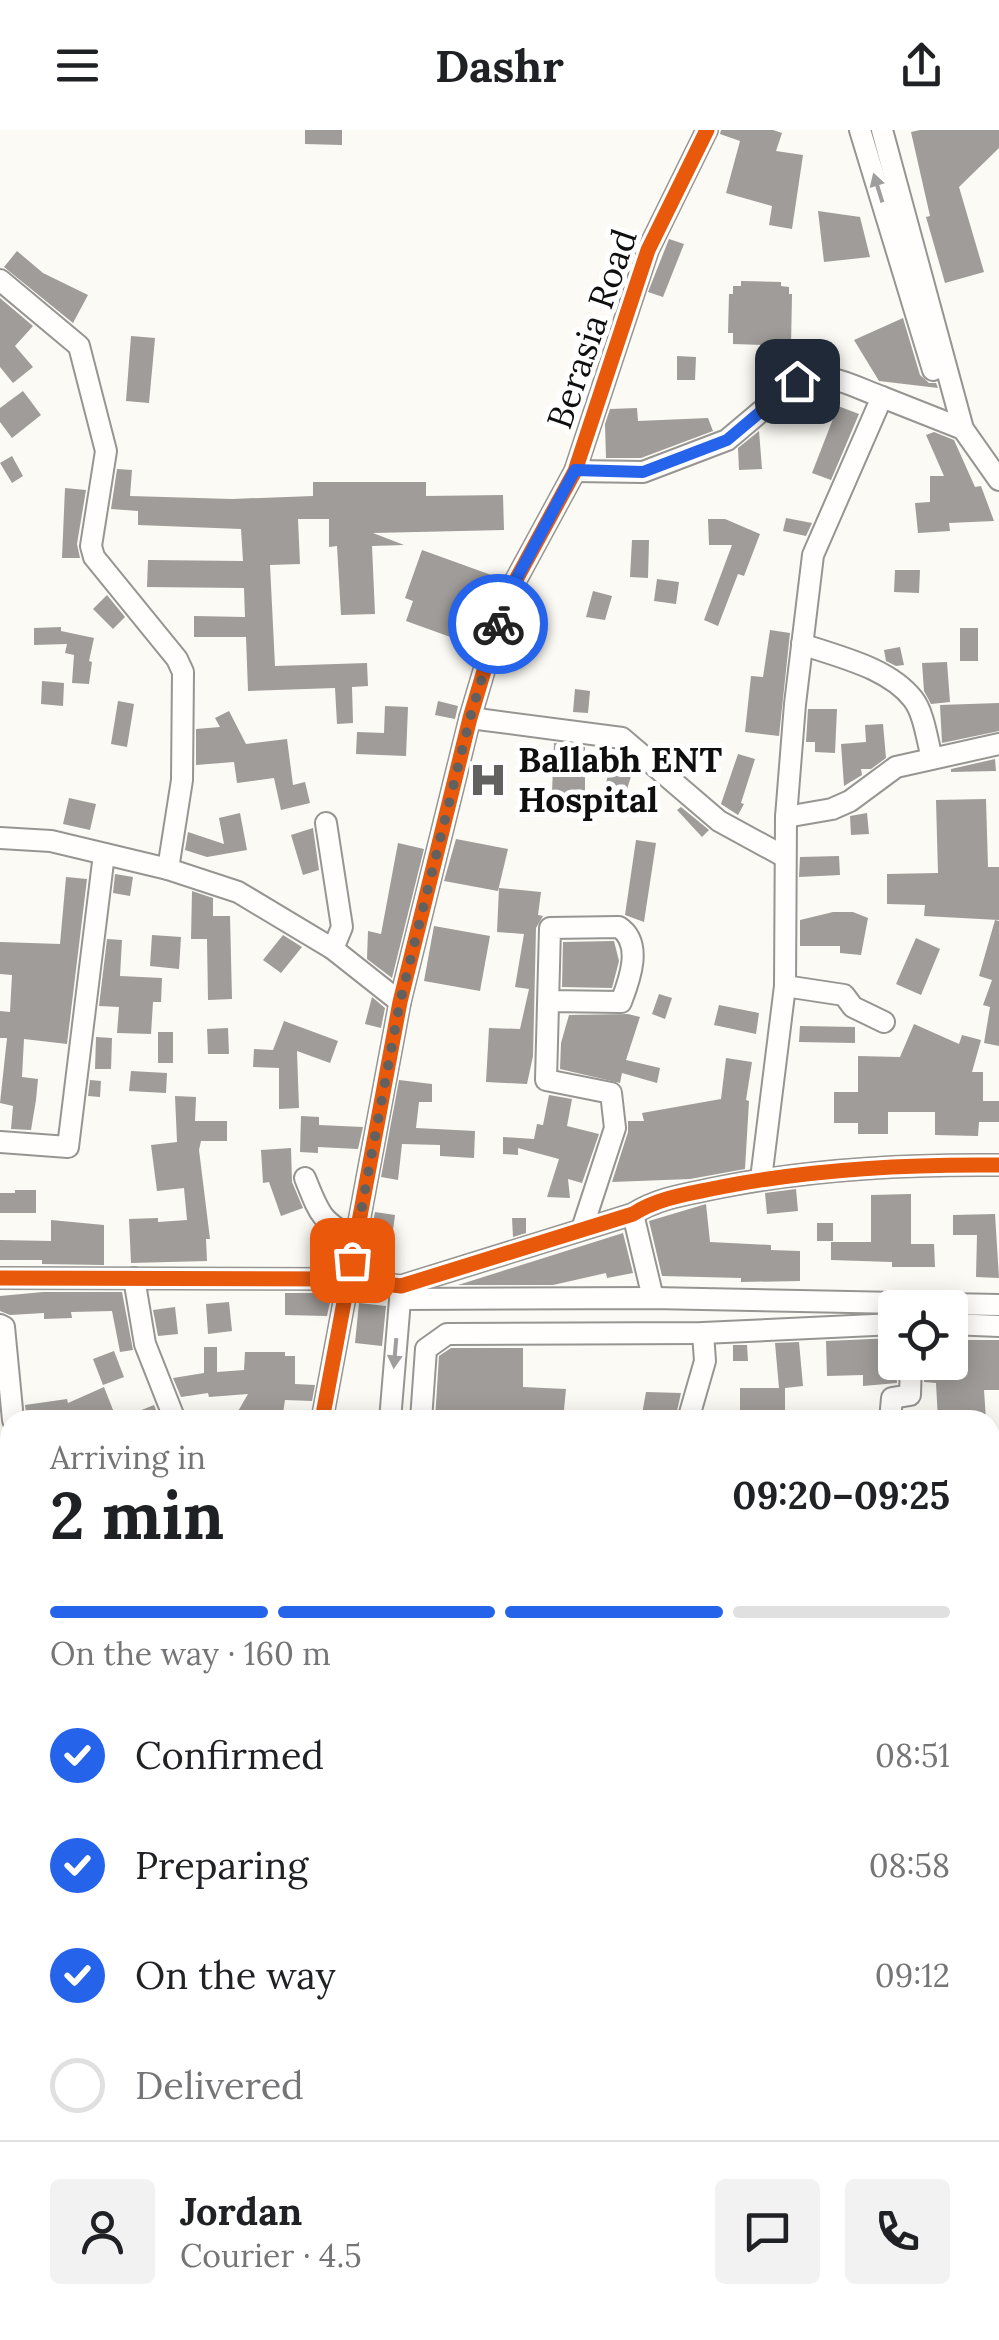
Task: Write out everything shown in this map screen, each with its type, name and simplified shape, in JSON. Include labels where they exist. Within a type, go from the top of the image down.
[{"type":"street","name":"Berasia Road","points":[[324,1410],[400,1002],[470,718],[505,600],[575,470],[648,250],[707,130]]},
{"type":"street","points":[[860,130],[935,374],[999,480]]},
{"type":"street","points":[[882,130],[960,420]]},
{"type":"street","points":[[0,280],[79,346],[106,451],[91,546],[94,557],[177,659],[183,672],[182,780],[168,869]]},
{"type":"street","points":[[575,470],[643,472],[727,440],[797,381],[806,378],[824,376],[960,420]]},
{"type":"street","points":[[761,1179],[785,986],[786,817],[813,555],[882,397]]},
{"type":"street","points":[[802,644],[872,670],[900,686],[916,701],[932,758]]},
{"type":"street","points":[[470,718],[622,738],[720,821],[784,856]]},
{"type":"street","points":[[786,817],[832,809],[850,801],[896,767],[999,744]]},
{"type":"street","points":[[326,823],[342,927],[334,950]]},
{"type":"street","points":[[0,838],[51,841],[168,869],[238,892],[334,950],[400,1002]]},
{"type":"street","points":[[0,1142],[68,1147],[104,854]]},
{"type":"street","points":[[549,1001],[621,1002],[632,958],[632,940],[626,932],[619,927],[550,928],[546,1080],[612,1093],[615,1128],[582,1229]]},
{"type":"street","points":[[785,986],[844,995],[853,1006],[884,1022]]},
{"type":"street","points":[[400,1292],[632,1214],[656,1200],[761,1179],[916,1164],[999,1165]]},
{"type":"street","points":[[305,1178],[320,1216],[356,1240]]},
{"type":"street","points":[[632,1214],[653,1298]]},
{"type":"street","points":[[0,1278],[348,1279],[400,1292],[999,1304]]},
{"type":"street","points":[[134,1278],[145,1344],[171,1410]]},
{"type":"street","points":[[391,1410],[400,1292]]},
{"type":"street","points":[[0,1324],[4,1328],[5,1380],[11,1410]]},
{"type":"street","points":[[422,1410],[426,1349],[447,1334],[703,1333],[878,1325]]},
{"type":"street","points":[[968,1325],[999,1326]]},
{"type":"street","points":[[691,1410],[705,1361],[703,1333]]},
{"type":"street","points":[[891,1410],[892,1398],[910,1395],[910,1380]]},
{"type":"building","points":[[305,130],[342,130],[342,145],[305,144]]},
{"type":"building","points":[[721,130],[773,130],[782,133],[776,151],[803,155],[792,229],[769,225],[772,206],[726,193],[740,141],[720,134]]},
{"type":"building","points":[[999,130],[999,148],[959,187],[984,272],[945,283],[926,217],[930,216],[911,132]]},
{"type":"building","points":[[818,211],[860,217],[870,257],[824,262]]},
{"type":"building","points":[[669,239],[684,244],[663,297],[648,292]]},
{"type":"building","points":[[17,251],[43,273],[88,295],[73,323],[4,267]]},
{"type":"building","points":[[604,272],[624,276],[619,294],[600,290]]},
{"type":"building","points":[[741,281],[781,282],[781,286],[789,287],[791,346],[733,344],[733,333],[728,333],[729,294],[733,294],[733,286],[741,286]]},
{"type":"building","points":[[0,298],[33,326],[15,346],[33,367],[13,383],[0,367]]},
{"type":"building","points":[[903,318],[920,375],[938,388],[879,381],[854,340]]},
{"type":"building","points":[[131,336],[155,338],[149,403],[126,401]]},
{"type":"building","points":[[677,356],[696,357],[695,380],[677,380]]},
{"type":"building","points":[[23,391],[41,415],[12,438],[0,422],[0,408]]},
{"type":"building","points":[[828,392],[830,402],[795,408],[794,402],[804,393]]},
{"type":"building","points":[[838,406],[859,414],[831,480],[812,473]]},
{"type":"building","points":[[637,408],[638,421],[708,418],[713,431],[641,458],[606,458],[605,424],[610,409]]},
{"type":"building","points":[[759,431],[762,469],[739,470],[738,448]]},
{"type":"building","points":[[934,432],[954,440],[975,487],[981,486],[994,521],[949,523],[950,531],[918,533],[915,503],[930,502],[930,476],[944,476],[926,435]]},
{"type":"building","points":[[12,456],[23,476],[12,483],[0,463]]},
{"type":"building","points":[[117,469],[132,470],[130,496],[313,496],[313,482],[426,482],[426,496],[503,495],[504,530],[373,533],[404,545],[372,546],[375,614],[341,615],[337,546],[329,547],[329,519],[298,519],[300,564],[270,565],[275,666],[367,663],[368,686],[352,687],[353,723],[337,724],[335,688],[248,691],[246,637],[194,637],[194,616],[245,617],[244,588],[147,587],[148,560],[243,561],[241,529],[138,525],[138,511],[111,509]]},
{"type":"building","points":[[65,488],[86,490],[77,544],[80,558],[62,558]]},
{"type":"building","points":[[786,518],[812,523],[806,536],[783,531]]},
{"type":"building","points":[[708,519],[725,519],[760,534],[744,576],[738,574],[718,626],[704,620],[732,545],[709,545]]},
{"type":"building","points":[[632,540],[649,540],[648,578],[630,577]]},
{"type":"building","points":[[422,550],[494,576],[470,644],[406,621],[413,601],[405,598]]},
{"type":"building","points":[[895,570],[920,570],[919,593],[894,592]]},
{"type":"building","points":[[657,579],[679,582],[676,604],[654,601]]},
{"type":"building","points":[[593,591],[612,596],[605,620],[586,617]]},
{"type":"building","points":[[107,595],[125,617],[113,629],[93,609]]},
{"type":"building","points":[[61,627],[61,631],[94,638],[89,684],[72,683],[74,655],[65,653],[67,644],[34,645],[34,628]]},
{"type":"building","points":[[960,628],[978,628],[978,661],[960,661]]},
{"type":"building","points":[[770,630],[790,633],[779,736],[745,732],[751,676],[763,677]]},
{"type":"building","points":[[900,647],[904,665],[886,661],[884,650]]},
{"type":"building","points":[[947,662],[950,702],[931,704],[924,691],[922,663]]},
{"type":"building","points":[[42,681],[64,683],[63,706],[41,704]]},
{"type":"building","points":[[575,689],[590,691],[588,713],[573,712]]},
{"type":"building","points":[[118,701],[134,704],[127,747],[111,744]]},
{"type":"building","points":[[438,701],[458,706],[455,719],[435,715]]},
{"type":"building","points":[[999,703],[999,731],[942,743],[940,705]]},
{"type":"building","points":[[385,706],[408,707],[406,756],[356,754],[357,732],[384,733]]},
{"type":"building","points":[[808,709],[837,709],[835,753],[815,752],[815,742],[806,742]]},
{"type":"building","points":[[229,711],[246,744],[287,739],[293,785],[305,782],[310,803],[281,810],[274,778],[237,783],[234,762],[196,765],[196,729],[220,727],[215,718]]},
{"type":"building","points":[[883,724],[886,758],[871,769],[861,769],[862,775],[844,786],[841,744],[866,742],[865,725]]},
{"type":"building","points":[[554,743],[585,747],[585,793],[552,793]]},
{"type":"building","points":[[616,751],[634,767],[622,805],[601,798]]},
{"type":"building","points":[[738,754],[755,759],[738,815],[721,804]]},
{"type":"building","points":[[995,759],[996,771],[951,772],[951,769]]},
{"type":"building","points":[[69,798],[96,804],[90,830],[63,824]]},
{"type":"building","points":[[986,799],[988,867],[999,867],[999,920],[924,916],[925,905],[887,904],[887,874],[938,873],[936,800]]},
{"type":"building","points":[[681,807],[709,830],[702,837],[677,810]]},
{"type":"building","points":[[240,813],[247,850],[207,857],[185,850],[188,832],[224,844],[219,818]]},
{"type":"building","points":[[867,813],[869,834],[851,835],[850,816]]},
{"type":"building","points":[[313,828],[319,870],[303,875],[291,835]]},
{"type":"building","points":[[456,839],[508,849],[498,891],[444,881]]},
{"type":"building","points":[[636,840],[656,843],[644,922],[625,915]]},
{"type":"building","points":[[398,843],[424,849],[392,978],[367,959],[368,931],[381,934]]},
{"type":"building","points":[[839,856],[840,875],[799,877],[800,857]]},
{"type":"building","points":[[115,874],[133,877],[130,896],[113,893]]},
{"type":"building","points":[[66,877],[87,879],[67,1044],[24,1039],[22,1077],[38,1079],[36,1100],[31,1130],[11,1129],[13,1106],[0,1103],[7,1038],[0,1038],[0,1011],[10,1012],[12,975],[0,974],[0,942],[60,944]]},
{"type":"building","points":[[499,888],[541,892],[538,915],[543,916],[536,928],[533,1056],[527,1084],[486,1082],[489,1028],[520,1029],[529,989],[515,987],[524,934],[497,932]]},
{"type":"building","points":[[192,891],[213,898],[213,916],[230,916],[232,999],[208,1000],[207,939],[191,939]]},
{"type":"building","points":[[853,912],[868,918],[861,955],[840,953],[840,946],[800,946],[800,920]]},
{"type":"building","points":[[995,920],[999,921],[999,1046],[984,1043],[990,1007],[983,1005],[992,980],[979,976]]},
{"type":"building","points":[[434,926],[490,936],[480,991],[424,981]]},
{"type":"building","points":[[152,935],[181,937],[179,969],[150,966]]},
{"type":"building","points":[[283,935],[302,947],[281,973],[263,960]]},
{"type":"building","points":[[916,938],[940,949],[921,995],[896,984]]},
{"type":"building","points":[[107,939],[122,940],[120,976],[162,978],[161,1002],[153,1002],[151,1034],[117,1033],[119,1007],[99,1006]]},
{"type":"building","points":[[614,941],[619,961],[612,988],[562,987],[563,942]]},
{"type":"building","points":[[659,994],[672,998],[665,1019],[652,1014]]},
{"type":"building","points":[[372,997],[385,1008],[381,1028],[365,1024]]},
{"type":"building","points":[[719,1005],[759,1013],[756,1034],[714,1025]]},
{"type":"building","points":[[569,1015],[640,1017],[626,1060],[660,1068],[657,1083],[622,1073],[620,1083],[560,1069],[561,1043]]},
{"type":"building","points":[[284,1021],[338,1041],[330,1063],[297,1051],[299,1108],[279,1109],[279,1068],[253,1067],[254,1049],[273,1050]]},
{"type":"building","points":[[914,1024],[959,1044],[962,1035],[981,1040],[972,1072],[983,1072],[983,1101],[999,1101],[999,1122],[979,1122],[978,1136],[935,1135],[935,1112],[888,1112],[888,1134],[858,1134],[858,1123],[834,1123],[834,1092],[858,1092],[858,1056],[900,1057]]},
{"type":"building","points":[[800,1026],[855,1027],[855,1043],[799,1042]]},
{"type":"building","points":[[228,1028],[229,1054],[208,1054],[207,1029]]},
{"type":"building","points":[[158,1032],[173,1032],[173,1063],[158,1063]]},
{"type":"building","points":[[96,1037],[112,1038],[111,1069],[95,1069]]},
{"type":"building","points":[[726,1058],[752,1062],[746,1100],[749,1101],[745,1169],[690,1179],[612,1182],[628,1121],[644,1121],[642,1113],[721,1099]]},
{"type":"building","points":[[131,1071],[167,1073],[166,1093],[129,1091]]},
{"type":"building","points":[[90,1080],[101,1081],[100,1097],[88,1096]]},
{"type":"building","points":[[399,1080],[432,1084],[432,1102],[419,1102],[416,1128],[475,1131],[474,1158],[440,1156],[440,1145],[402,1144],[398,1180],[381,1177]]},
{"type":"building","points":[[549,1095],[572,1099],[567,1126],[599,1134],[582,1183],[568,1179],[570,1198],[547,1197],[559,1159],[518,1148],[518,1155],[503,1154],[503,1137],[534,1139],[537,1124],[543,1125]]},
{"type":"building","points":[[175,1096],[196,1097],[195,1121],[227,1121],[227,1141],[201,1141],[199,1150],[210,1239],[206,1239],[207,1261],[131,1263],[129,1219],[187,1220],[184,1188],[157,1191],[151,1145],[177,1142]]},
{"type":"building","points":[[301,1116],[319,1117],[319,1125],[363,1127],[358,1149],[318,1147],[318,1153],[300,1152]]},
{"type":"building","points":[[291,1148],[292,1182],[303,1208],[281,1216],[269,1182],[263,1183],[261,1150]]},
{"type":"building","points":[[796,1189],[798,1211],[767,1214],[765,1193]]},
{"type":"building","points":[[36,1190],[36,1213],[0,1213],[0,1193]]},
{"type":"building","points":[[911,1194],[911,1244],[934,1244],[935,1267],[831,1260],[831,1242],[871,1242],[871,1195]]},
{"type":"building","points":[[706,1204],[710,1242],[771,1245],[771,1250],[800,1251],[800,1281],[741,1282],[741,1278],[662,1276],[649,1221]]},
{"type":"building","points":[[375,1212],[395,1215],[388,1269],[364,1267]]},
{"type":"building","points":[[995,1214],[999,1278],[976,1277],[977,1235],[953,1235],[953,1215]]},
{"type":"building","points":[[512,1218],[526,1218],[526,1233],[513,1237]]},
{"type":"building","points":[[51,1220],[104,1225],[104,1265],[0,1260],[0,1240],[51,1241]]},
{"type":"building","points":[[817,1223],[833,1223],[833,1241],[817,1241]]},
{"type":"building","points":[[623,1233],[633,1273],[607,1278],[606,1273],[553,1285],[458,1285]]},
{"type":"building","points":[[122,1292],[133,1350],[120,1352],[112,1311],[71,1312],[72,1318],[44,1319],[44,1313],[10,1315],[0,1311],[0,1296]]},
{"type":"building","points":[[285,1293],[332,1293],[327,1316],[285,1315]]},
{"type":"building","points":[[229,1302],[232,1331],[208,1334],[206,1304]]},
{"type":"building","points":[[359,1303],[386,1306],[382,1346],[355,1343]]},
{"type":"building","points":[[175,1307],[178,1334],[158,1336],[153,1310]]},
{"type":"building","points":[[878,1339],[878,1380],[897,1383],[863,1386],[863,1375],[827,1376],[826,1341]]},
{"type":"building","points":[[968,1340],[999,1340],[999,1390],[984,1390],[985,1410],[937,1410],[936,1383],[924,1382],[968,1380]]},
{"type":"building","points":[[799,1342],[803,1386],[785,1388],[785,1410],[740,1410],[740,1388],[779,1388],[775,1343]]},
{"type":"building","points":[[733,1345],[747,1345],[748,1361],[733,1361]]},
{"type":"building","points":[[204,1347],[217,1347],[217,1372],[244,1370],[245,1352],[285,1352],[285,1356],[295,1356],[295,1384],[315,1385],[312,1401],[285,1400],[284,1410],[239,1410],[248,1394],[181,1397],[173,1378],[204,1373]]},
{"type":"building","points":[[451,1348],[523,1348],[523,1387],[566,1389],[564,1410],[436,1410],[439,1356]]},
{"type":"building","points":[[114,1351],[124,1377],[103,1385],[93,1359]]},
{"type":"building","points":[[104,1387],[113,1410],[26,1410],[25,1405],[67,1399],[68,1403]]},
{"type":"building","points":[[646,1392],[681,1393],[677,1410],[643,1410]]},
{"type":"cycle path","points":[[324,1410],[400,1002],[470,718],[505,600],[575,471],[648,250],[707,130]]},
{"type":"cycle path","points":[[0,1278],[348,1279],[401,1286],[633,1214],[664,1200],[721,1187],[859,1169],[999,1165]]},
{"type":"way so far","points":[[352,1260],[400,1002],[470,718],[498,624]]},
{"type":"place","name":"Ballabh ENT Hospital","points":[[488,780]]},
{"type":"route","points":[[498,624],[505,600],[575,470],[643,472],[727,440],[797,381]]}]
